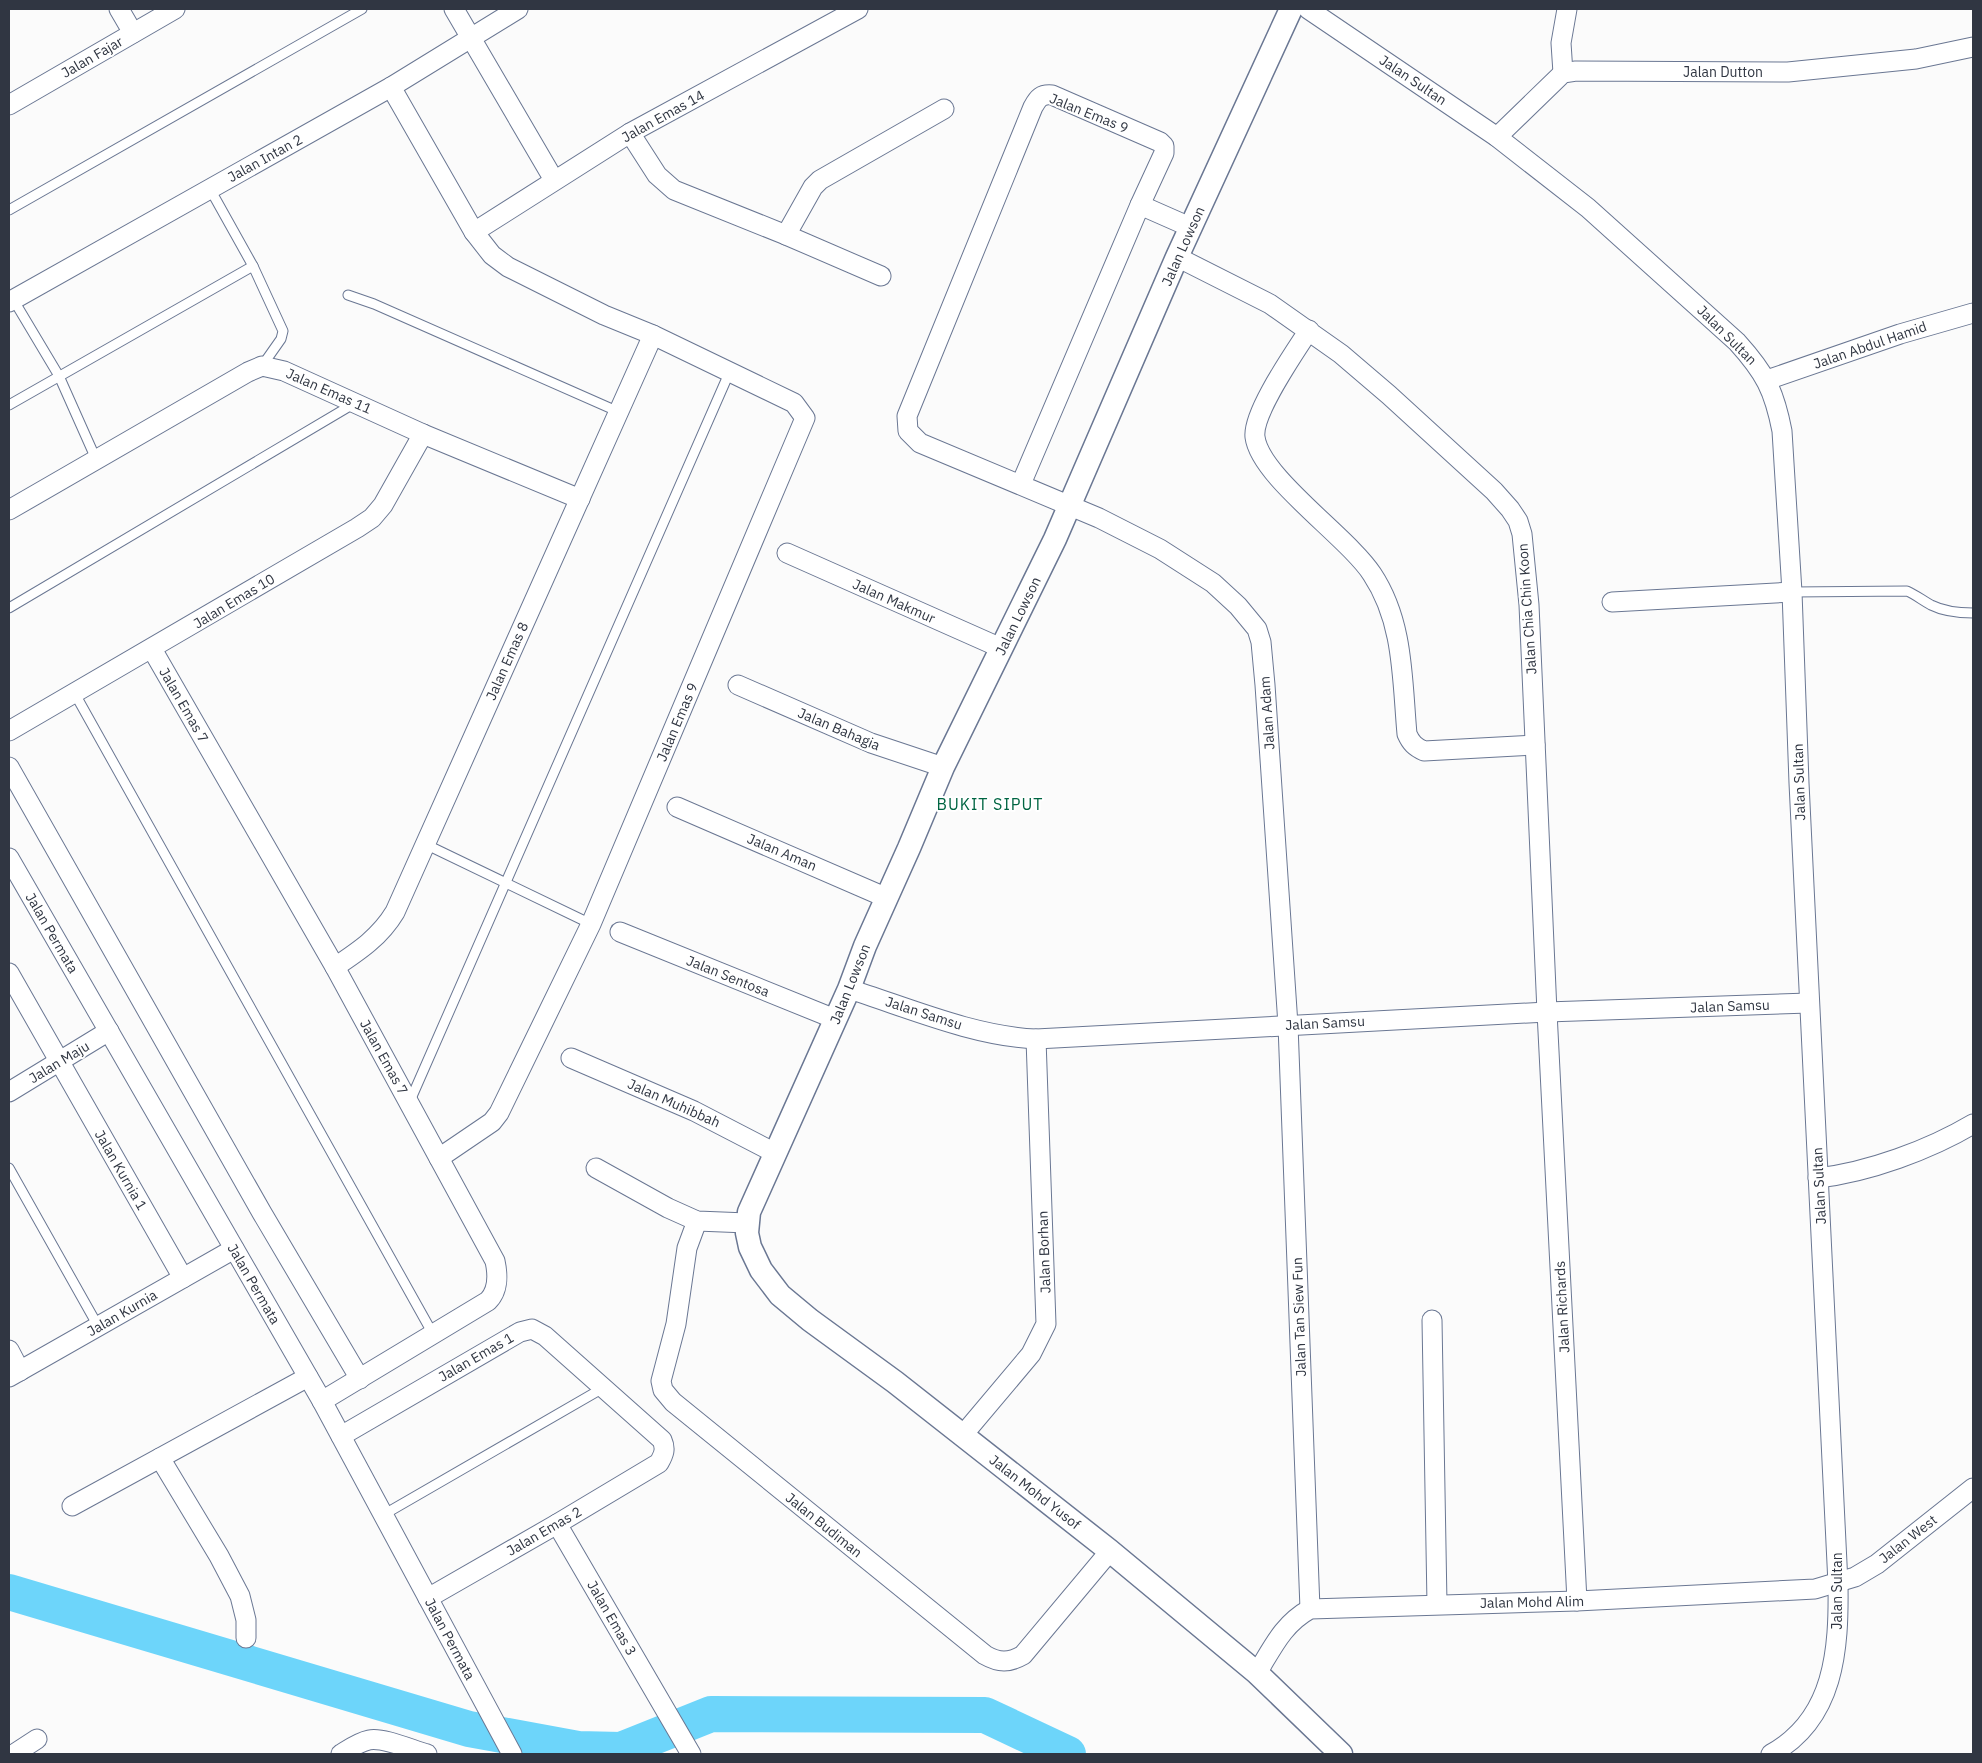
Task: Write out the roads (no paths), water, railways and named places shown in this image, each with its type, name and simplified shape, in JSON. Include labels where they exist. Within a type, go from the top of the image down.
[{"type":"street","points":[[119,9],[133,33]]},
{"type":"street","name":"Jalan Fajar","points":[[9,105],[176,9]]},
{"type":"street","points":[[454,9],[554,180]]},
{"type":"street","name":"Jalan Intan 2","points":[[11,301],[391,87],[518,9]]},
{"type":"street","name":"Jalan Emas 14","points":[[474,232],[630,133],[858,9]]},
{"type":"street","name":"Jalan Lowson","points":[[747,1223],[749,1212],[836,1020],[943,767],[1033,585],[1070,505],[1190,227],[1291,9]]},
{"type":"street","name":"Jalan Sultan","points":[[1308,9],[1497,137],[1588,208],[1737,342],[1756,364],[1774,395],[1782,431],[1792,592],[1809,1003],[1839,1620],[1831,1675],[1826,1694],[1813,1716],[1797,1735],[1771,1754]]},
{"type":"street","points":[[1497,137],[1563,73],[1561,43],[1567,9]]},
{"type":"street","name":"Jalan Dutton","points":[[1563,73],[1576,71],[1788,72],[1916,59],[1973,47]]},
{"type":"street","name":"Jalan Emas 9","points":[[391,87],[474,232],[492,255],[508,267],[604,315],[653,335],[794,403],[805,418],[591,924],[498,1113],[492,1122],[439,1158]]},
{"type":"street","name":"Jalan Emas 9","points":[[1021,484],[1164,153],[1164,146],[1160,142],[1052,95],[1044,95],[1038,98],[945,318],[907,416],[908,431],[920,443],[1070,505]]},
{"type":"street","points":[[786,235],[813,187],[820,180],[944,109]]},
{"type":"street","points":[[630,133],[657,175],[674,190],[881,276]]},
{"type":"street","points":[[1140,205],[1190,227]]},
{"type":"street","name":"Jalan Chia Chin Koon","points":[[1177,257],[1270,304],[1341,354],[1494,491],[1518,521],[1525,550],[1529,605],[1547,1012]]},
{"type":"street","name":"Jalan Abdul Hamid","points":[[1767,380],[1900,334],[1973,313]]},
{"type":"street","points":[[1309,330],[1281,374],[1264,406],[1256,425],[1254,436],[1257,446],[1268,465],[1358,557],[1372,573],[1382,592],[1397,631],[1402,657],[1407,734],[1411,742],[1415,748],[1424,751],[1535,745]]},
{"type":"street","name":"Jalan Emas 8","points":[[335,967],[364,948],[386,927],[408,884],[653,335]]},
{"type":"street","points":[[9,510],[248,372],[262,366]]},
{"type":"street","name":"Jalan Emas 11","points":[[262,366],[284,371],[423,434],[580,499]]},
{"type":"street","name":"Jalan Emas 10","points":[[9,731],[152,650],[372,518],[393,488],[423,434]]},
{"type":"street","name":"Jalan Adam","points":[[1070,505],[1160,549],[1213,583],[1238,606],[1257,629],[1261,642],[1266,685],[1288,1025]]},
{"type":"street","name":"Jalan Makmur","points":[[787,553],[1001,648]]},
{"type":"street","points":[[1612,602],[1792,592]]},
{"type":"street","name":"Jalan Emas 7","points":[[152,650],[335,967],[495,1261],[498,1275],[494,1296],[488,1301],[322,1401]]},
{"type":"street","name":"Jalan Bahagia","points":[[738,685],[871,744],[943,767]]},
{"type":"street","points":[[9,767],[262,1213],[360,1379]]},
{"type":"street","name":"Jalan Aman","points":[[677,808],[887,898]]},
{"type":"street","name":"Jalan Permata","points":[[9,858],[322,1401],[382,1516],[512,1754]]},
{"type":"street","name":"Jalan Sentosa","points":[[620,932],[836,1020]]},
{"type":"street","name":"Jalan Kurnia 1","points":[[9,973],[183,1278]]},
{"type":"street","name":"Jalan Samsu","points":[[849,989],[977,1030],[1010,1038],[1036,1039],[1547,1012],[1809,1003]]},
{"type":"street","name":"Jalan Richards","points":[[1547,1012],[1577,1601]]},
{"type":"street","name":"Jalan Tan Siew Fun","points":[[1288,1025],[1310,1608]]},
{"type":"street","name":"Jalan Maju","points":[[9,1092],[109,1031]]},
{"type":"street","name":"Jalan Borhan","points":[[962,1436],[1031,1354],[1046,1324],[1036,1039]]},
{"type":"street","name":"Jalan Muhibbah","points":[[571,1058],[709,1118],[775,1153]]},
{"type":"street","points":[[1818,1178],[1840,1175],[1872,1166],[1921,1148],[1973,1124]]},
{"type":"street","points":[[596,1168],[668,1208],[697,1221],[747,1223]]},
{"type":"street","name":"Jalan Budiman","points":[[697,1221],[687,1248],[676,1324],[661,1381],[663,1390],[673,1402],[985,1655],[994,1660],[1004,1662],[1014,1660],[1022,1655],[1110,1551]]},
{"type":"street","name":"Jalan Mohd Yusof","points":[[747,1223],[750,1247],[755,1260],[780,1295],[1110,1551],[1257,1673],[1341,1754]]},
{"type":"street","name":"Jalan Kurnia","points":[[15,1374],[234,1249]]},
{"type":"street","points":[[1432,1320],[1437,1604]]},
{"type":"street","name":"Jalan Emas 1","points":[[340,1436],[520,1332],[532,1329],[545,1336],[603,1388]]},
{"type":"street","points":[[9,1350],[15,1374]]},
{"type":"street","points":[[72,1506],[308,1377]]},
{"type":"street","name":"Jalan Emas 2","points":[[428,1598],[558,1524],[659,1463],[665,1453],[662,1440],[603,1388]]},
{"type":"street","points":[[160,1458],[219,1556],[240,1596],[246,1620],[246,1638]]},
{"type":"street","name":"Jalan West","points":[[1838,1584],[1855,1577],[1877,1564],[1973,1488]]},
{"type":"street","name":"Jalan Emas 3","points":[[558,1524],[688,1749]]},
{"type":"street","name":"Jalan Mohd Alim","points":[[1310,1608],[1577,1601],[1815,1589],[1838,1584]]},
{"type":"street","points":[[1257,1673],[1284,1629],[1296,1616],[1310,1608]]},
{"type":"street","points":[[14,1754],[37,1739]]},
{"type":"street","points":[[341,1754],[360,1743],[377,1740],[427,1754]]},
{"type":"lane","points":[[9,210],[362,9]]},
{"type":"lane","points":[[210,189],[254,266],[283,331],[281,339],[262,366]]},
{"type":"lane","points":[[9,405],[254,266]]},
{"type":"lane","points":[[348,295],[374,304],[619,412]]},
{"type":"lane","points":[[11,301],[59,376],[96,459]]},
{"type":"lane","points":[[409,1103],[730,371]]},
{"type":"lane","points":[[9,608],[355,403]]},
{"type":"lane","points":[[1792,592],[1907,591],[1930,604],[1946,610],[1973,613]]},
{"type":"lane","points":[[75,694],[433,1334]]},
{"type":"lane","points":[[425,844],[591,924]]},
{"type":"lane","points":[[9,1168],[98,1326]]},
{"type":"lane","points":[[382,1516],[603,1388]]},
{"type":"waterway","points":[[9,1592],[469,1729],[578,1749],[621,1750],[711,1714],[985,1715],[1068,1754]]},
{"type":"district","name":"BUKIT SIPUT","points":[[990,804]]}]
